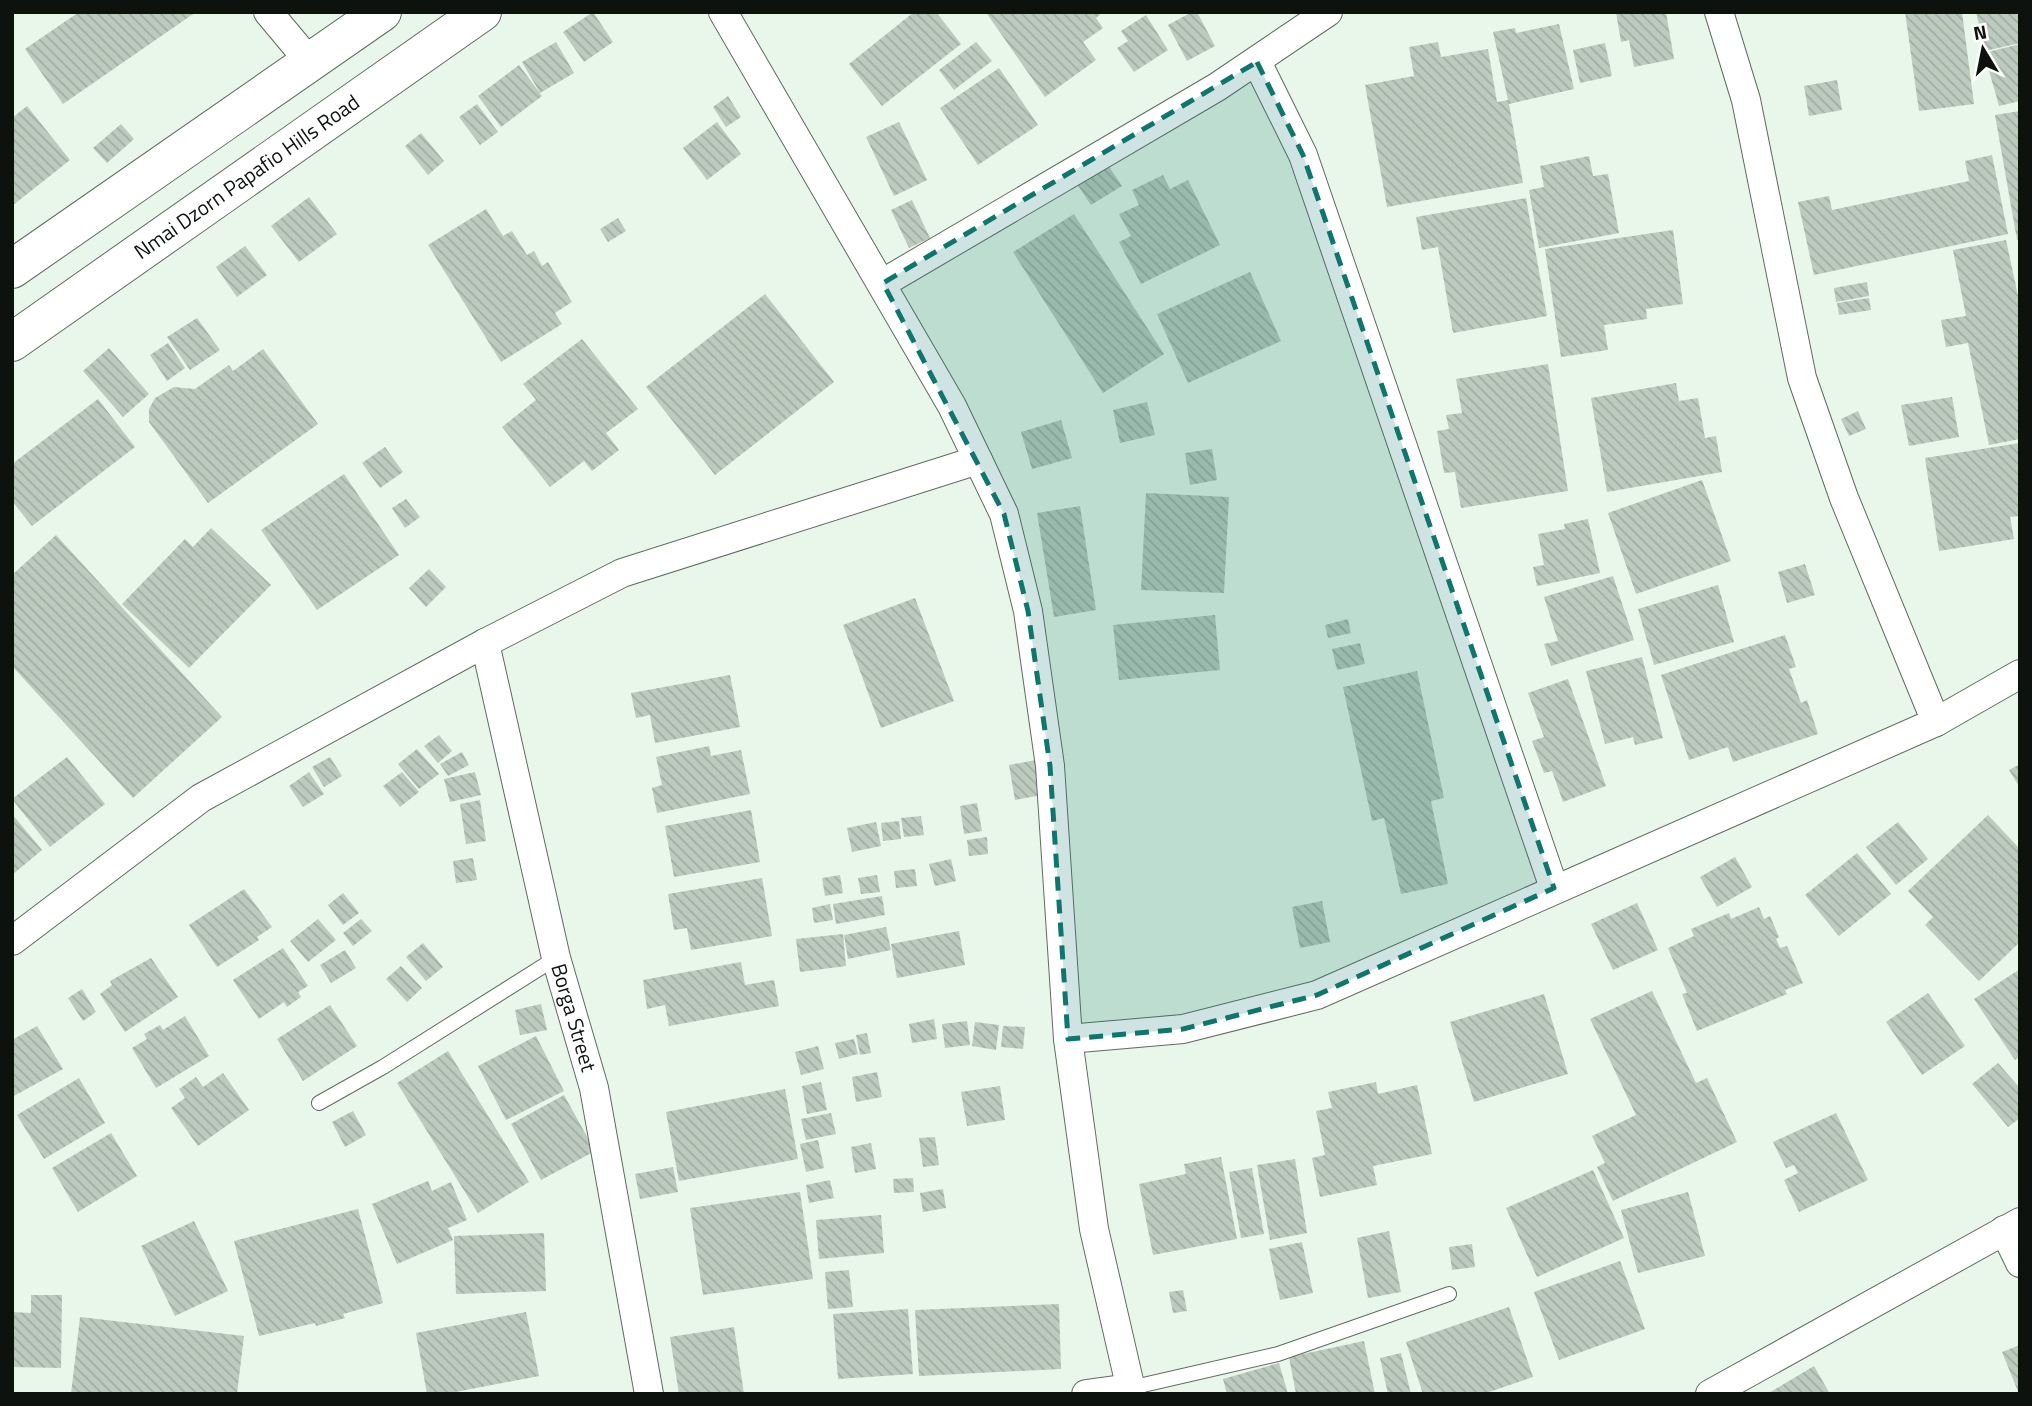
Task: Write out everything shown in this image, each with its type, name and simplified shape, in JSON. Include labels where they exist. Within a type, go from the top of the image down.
[{"type":"street","points":[[268,12],[309,61]]},
{"type":"street","points":[[12,269],[382,12]]},
{"type":"street","name":"Nmai Dzorn Papafio Hills Road","points":[[12,342],[482,12]]},
{"type":"street","points":[[723,12],[953,406],[1004,514],[1028,611],[1050,766],[1068,1040],[1094,1229],[1131,1391],[1086,1394]]},
{"type":"street","points":[[883,283],[1257,62],[1328,12]]},
{"type":"street","points":[[1719,12],[1746,100],[1802,378],[1844,498],[1936,722]]},
{"type":"street","points":[[1257,62],[1303,155],[1554,888]]},
{"type":"street","points":[[12,941],[201,798],[485,643],[622,573],[978,460]]},
{"type":"street","name":"Borga Street","points":[[485,643],[556,958],[594,1088],[649,1394]]},
{"type":"street","points":[[1068,1040],[1183,1029],[1317,995],[1554,888],[1742,811],[1936,722],[2020,674]]},
{"type":"street","points":[[1710,1394],[2012,1226],[2020,1263]]},
{"type":"lane","points":[[319,1102],[383,1066],[556,958]]},
{"type":"lane","points":[[1131,1391],[1278,1354],[1448,1294]]},
{"type":"highlighted area","points":[[1257,62],[1303,155],[1554,888],[1317,995],[1183,1029],[1068,1039],[1050,766],[1028,611],[1004,514],[883,283]]},
{"type":"building","points":[[79,12],[196,12],[63,104],[25,49]]},
{"type":"building","points":[[593,12],[613,42],[584,62],[563,32]]},
{"type":"building","points":[[914,12],[936,12],[961,44],[882,106],[849,64]]},
{"type":"building","points":[[1103,12],[1096,18],[1103,28],[1083,42],[1096,60],[1045,97],[987,14]]},
{"type":"building","points":[[1197,12],[1215,46],[1187,61],[1168,25]]},
{"type":"building","points":[[1616,12],[1666,12],[1674,59],[1634,67],[1629,40],[1621,42]]},
{"type":"building","points":[[1905,12],[1962,12],[1974,104],[1919,111]]},
{"type":"building","points":[[1976,12],[2020,12],[2020,43],[1985,51]]},
{"type":"building","points":[[1146,15],[1168,50],[1134,72],[1117,48],[1128,41],[1121,31]]},
{"type":"building","points":[[1559,24],[1574,89],[1509,104],[1523,183],[1387,207],[1365,85],[1414,76],[1409,47],[1438,42],[1441,57],[1488,49],[1497,102],[1508,100],[1493,32],[1515,28],[1516,33]]},
{"type":"building","points":[[556,42],[574,73],[540,93],[522,62]]},
{"type":"building","points":[[976,42],[992,61],[954,90],[939,70]]},
{"type":"building","points":[[1605,43],[1612,76],[1580,83],[1573,50]]},
{"type":"building","points":[[2020,44],[2020,101],[1999,106],[1984,53]]},
{"type":"building","points":[[519,65],[542,96],[501,127],[478,96]]},
{"type":"building","points":[[999,68],[1038,125],[978,165],[940,108]]},
{"type":"building","points":[[1837,80],[1842,110],[1809,116],[1804,86]]},
{"type":"building","points":[[728,96],[741,117],[726,127],[713,107]]},
{"type":"building","points":[[477,104],[498,132],[480,145],[459,117]]},
{"type":"building","points":[[27,106],[70,160],[12,206],[12,118]]},
{"type":"building","points":[[2020,111],[2020,240],[2017,240],[1995,115]]},
{"type":"building","points":[[717,122],[741,154],[707,180],[683,148]]},
{"type":"building","points":[[899,122],[927,180],[894,196],[866,137]]},
{"type":"building","points":[[121,124],[134,139],[107,163],[93,148]]},
{"type":"building","points":[[421,133],[444,161],[428,175],[405,146]]},
{"type":"building","points":[[1992,155],[2008,234],[1814,275],[1798,202],[1829,196],[1832,210],[1969,181],[1965,161]]},
{"type":"building","points":[[1589,156],[1593,176],[1608,174],[1619,233],[1539,248],[1529,190],[1544,187],[1540,166]]},
{"type":"building","points":[[1108,165],[1122,186],[1091,205],[1077,184]]},
{"type":"building","points":[[1163,175],[1170,189],[1188,180],[1220,245],[1141,284],[1119,242],[1131,236],[1119,214],[1139,205],[1132,190]]},
{"type":"building","points":[[309,197],[337,234],[299,262],[271,226]]},
{"type":"building","points":[[1526,198],[1547,316],[1453,333],[1438,247],[1422,250],[1416,217]]},
{"type":"building","points":[[912,200],[930,238],[909,248],[891,210]]},
{"type":"building","points":[[486,209],[503,236],[512,231],[527,255],[534,251],[542,266],[548,262],[572,302],[555,313],[562,324],[501,362],[428,245]]},
{"type":"building","points":[[1074,214],[1164,354],[1103,393],[1013,252]]},
{"type":"building","points":[[618,218],[626,231],[608,242],[600,229]]},
{"type":"building","points":[[1673,230],[1683,304],[1646,309],[1647,319],[1604,325],[1608,350],[1561,357],[1545,249]]},
{"type":"building","points":[[2006,240],[2020,305],[2020,439],[1989,445],[1968,343],[1946,347],[1941,320],[1966,316],[1953,250]]},
{"type":"building","points":[[245,246],[267,275],[237,297],[216,267]]},
{"type":"building","points":[[1250,272],[1281,341],[1188,383],[1157,314]]},
{"type":"building","points":[[1867,282],[1869,296],[1836,302],[1834,288]]},
{"type":"building","points":[[765,294],[834,382],[715,475],[646,387]]},
{"type":"building","points":[[1869,298],[1871,310],[1839,315],[1837,303]]},
{"type":"building","points":[[197,318],[220,350],[190,370],[167,337]]},
{"type":"building","points":[[582,339],[638,409],[606,433],[619,450],[592,471],[584,461],[550,487],[502,427],[536,400],[523,384]]},
{"type":"building","points":[[168,343],[185,368],[167,381],[150,355]]},
{"type":"building","points":[[109,348],[149,394],[123,417],[83,371]]},
{"type":"building","points":[[263,349],[318,424],[208,503],[149,422],[149,409],[155,398],[174,387],[195,389],[229,365],[233,371]]},
{"type":"building","points":[[1548,364],[1568,491],[1461,508],[1455,472],[1444,473],[1437,431],[1449,429],[1446,415],[1462,413],[1456,379]]},
{"type":"building","points":[[1676,383],[1679,401],[1698,398],[1705,438],[1716,436],[1722,472],[1607,492],[1591,398]]},
{"type":"building","points":[[1952,397],[1959,437],[1909,446],[1901,405]]},
{"type":"building","points":[[98,399],[135,447],[32,526],[12,501],[12,464]]},
{"type":"building","points":[[1147,402],[1155,435],[1120,443],[1113,410]]},
{"type":"building","points":[[1858,411],[1866,429],[1849,436],[1841,419]]},
{"type":"building","points":[[1061,420],[1072,458],[1032,469],[1021,432]]},
{"type":"building","points":[[2020,443],[2020,516],[2010,517],[2014,539],[1939,551],[1925,458]]},
{"type":"building","points":[[385,447],[403,472],[380,488],[362,463]]},
{"type":"building","points":[[1212,449],[1217,480],[1190,485],[1185,453]]},
{"type":"building","points":[[344,474],[399,555],[317,610],[261,530]]},
{"type":"building","points":[[1702,480],[1731,561],[1636,594],[1608,513]]},
{"type":"building","points":[[1146,493],[1229,497],[1224,593],[1141,590]]},
{"type":"building","points":[[406,499],[420,517],[405,528],[392,508]]},
{"type":"building","points":[[1080,506],[1096,610],[1054,617],[1037,513]]},
{"type":"building","points":[[1588,519],[1600,573],[1537,586],[1533,567],[1544,565],[1538,534],[1565,529],[1564,524]]},
{"type":"building","points":[[211,528],[271,585],[189,668],[122,604],[185,539],[193,547]]},
{"type":"building","points":[[56,535],[222,717],[133,798],[12,666],[12,575]]},
{"type":"building","points":[[1805,564],[1815,595],[1787,603],[1778,572]]},
{"type":"building","points":[[429,569],[446,587],[426,607],[409,588]]},
{"type":"building","points":[[1613,576],[1634,640],[1551,666],[1544,644],[1558,641],[1544,597]]},
{"type":"building","points":[[1718,585],[1734,642],[1654,665],[1638,609]]},
{"type":"building","points":[[915,598],[954,701],[881,728],[843,625]]},
{"type":"building","points":[[1215,615],[1220,670],[1119,680],[1113,625]]},
{"type":"building","points":[[1348,619],[1351,633],[1328,638],[1325,625]]},
{"type":"building","points":[[1785,635],[1796,667],[1789,669],[1801,703],[1807,700],[1818,734],[1733,762],[1728,747],[1689,760],[1661,675]]},
{"type":"building","points":[[1360,643],[1365,664],[1337,670],[1332,649]]},
{"type":"building","points":[[1642,657],[1663,738],[1635,745],[1633,737],[1605,744],[1586,671]]},
{"type":"building","points":[[1417,671],[1444,798],[1431,801],[1448,884],[1401,894],[1384,818],[1372,821],[1343,687]]},
{"type":"building","points":[[730,675],[740,727],[655,743],[650,715],[636,718],[631,693]]},
{"type":"building","points":[[1568,679],[1606,786],[1563,802],[1552,771],[1544,773],[1532,741],[1544,737],[1528,693]]},
{"type":"building","points":[[439,735],[452,751],[438,763],[424,746]]},
{"type":"building","points":[[709,746],[711,756],[741,750],[750,794],[657,813],[652,788],[662,785],[656,757]]},
{"type":"building","points":[[417,749],[439,774],[419,789],[398,764]]},
{"type":"building","points":[[462,752],[469,765],[448,776],[440,764]]},
{"type":"building","points":[[67,757],[105,804],[50,847],[12,799]]},
{"type":"building","points":[[330,757],[342,776],[324,787],[312,767]]},
{"type":"building","points":[[1036,760],[1042,795],[1015,800],[1009,765]]},
{"type":"building","points":[[2020,764],[2020,788],[2009,770]]},
{"type":"building","points":[[309,772],[324,794],[303,807],[289,786]]},
{"type":"building","points":[[402,772],[419,792],[400,807],[383,786]]},
{"type":"building","points":[[475,772],[481,795],[450,802],[444,779]]},
{"type":"building","points":[[480,800],[486,841],[466,844],[460,804]]},
{"type":"building","points":[[977,803],[982,831],[964,834],[960,806]]},
{"type":"building","points":[[751,810],[760,862],[674,877],[665,826]]},
{"type":"building","points":[[12,814],[42,850],[12,875]]},
{"type":"building","points":[[1988,815],[2020,849],[2020,942],[1979,981],[1925,925],[1933,917],[1908,891]]},
{"type":"building","points":[[921,816],[924,835],[904,837],[901,818]]},
{"type":"building","points":[[899,821],[901,839],[883,841],[881,823]]},
{"type":"building","points":[[876,822],[881,846],[852,852],[847,828]]},
{"type":"building","points":[[1898,822],[1928,859],[1896,885],[1866,847]]},
{"type":"building","points":[[987,837],[988,854],[969,856],[967,840]]},
{"type":"building","points":[[1857,853],[1891,894],[1839,936],[1805,895]]},
{"type":"building","points":[[1735,857],[1752,887],[1717,907],[1700,877]]},
{"type":"building","points":[[473,858],[477,880],[456,883],[453,861]]},
{"type":"building","points":[[951,859],[956,881],[935,886],[929,864]]},
{"type":"building","points":[[915,869],[917,886],[896,888],[894,871]]},
{"type":"building","points":[[840,875],[843,893],[825,896],[822,878]]},
{"type":"building","points":[[877,875],[880,892],[861,894],[858,878]]},
{"type":"building","points":[[762,878],[772,936],[691,950],[687,928],[674,930],[668,894]]},
{"type":"building","points":[[244,889],[272,927],[257,937],[259,940],[217,967],[189,925]]},
{"type":"building","points":[[343,893],[359,913],[343,925],[328,905]]},
{"type":"building","points":[[882,896],[885,915],[836,924],[833,904]]},
{"type":"building","points":[[1322,901],[1330,942],[1300,948],[1292,907]]},
{"type":"building","points":[[1637,903],[1658,950],[1613,970],[1591,924]]},
{"type":"building","points":[[830,904],[833,920],[814,923],[812,908]]},
{"type":"building","points":[[1759,907],[1764,919],[1770,916],[1779,937],[1776,939],[1780,948],[1787,946],[1803,983],[1785,990],[1787,994],[1697,1031],[1682,994],[1687,993],[1668,948],[1694,936],[1691,929],[1729,913],[1731,919]]},
{"type":"building","points":[[318,919],[336,940],[308,962],[290,941]]},
{"type":"building","points":[[361,919],[372,931],[353,946],[343,933]]},
{"type":"building","points":[[886,927],[891,950],[848,959],[844,935]]},
{"type":"building","points":[[959,931],[965,965],[897,978],[891,944]]},
{"type":"building","points":[[843,934],[846,966],[800,972],[796,939]]},
{"type":"building","points":[[423,943],[443,967],[426,981],[406,957]]},
{"type":"building","points":[[283,948],[308,986],[298,992],[301,997],[287,1007],[284,1002],[259,1019],[233,980]]},
{"type":"building","points":[[345,950],[356,968],[331,983],[320,965]]},
{"type":"building","points":[[151,958],[178,997],[125,1032],[100,994],[112,985],[110,981]]},
{"type":"building","points":[[741,962],[745,985],[774,980],[779,1006],[669,1026],[665,1005],[647,1009],[643,980]]},
{"type":"building","points":[[401,966],[422,988],[407,1002],[386,979]]},
{"type":"building","points":[[2020,969],[2020,1057],[2015,1060],[1974,999]]},
{"type":"building","points":[[82,989],[96,1012],[83,1021],[68,998]]},
{"type":"building","points":[[1652,991],[1696,1083],[1707,1078],[1737,1142],[1613,1201],[1597,1167],[1605,1163],[1592,1136],[1636,1115],[1590,1019]]},
{"type":"building","points":[[1928,993],[1965,1046],[1922,1075],[1886,1022]]},
{"type":"building","points":[[1544,994],[1568,1074],[1474,1102],[1450,1022]]},
{"type":"building","points":[[541,1004],[547,1030],[520,1035],[515,1010]]},
{"type":"building","points":[[330,1005],[357,1046],[303,1081],[277,1039]]},
{"type":"building","points":[[185,1016],[209,1056],[156,1088],[132,1048],[147,1039],[144,1034],[160,1025],[163,1030]]},
{"type":"building","points":[[934,1019],[937,1039],[912,1043],[909,1024]]},
{"type":"building","points":[[967,1021],[970,1045],[945,1048],[942,1024]]},
{"type":"building","points":[[975,1022],[999,1025],[996,1050],[972,1046]]},
{"type":"building","points":[[37,1026],[63,1069],[12,1097],[12,1040]]},
{"type":"building","points":[[1003,1026],[1025,1027],[1023,1049],[1001,1047]]},
{"type":"building","points":[[867,1033],[871,1053],[860,1055],[856,1035]]},
{"type":"building","points":[[536,1036],[564,1091],[506,1120],[478,1066]]},
{"type":"building","points":[[854,1039],[858,1054],[839,1059],[835,1043]]},
{"type":"building","points":[[818,1046],[824,1069],[801,1075],[795,1052]]},
{"type":"building","points":[[448,1051],[529,1182],[478,1213],[397,1083]]},
{"type":"building","points":[[1998,1063],[2020,1088],[2020,1118],[2008,1127],[1972,1084]]},
{"type":"building","points":[[877,1072],[882,1097],[856,1102],[852,1077]]},
{"type":"building","points":[[223,1073],[249,1110],[198,1146],[171,1108],[185,1098],[179,1089],[196,1077],[203,1087]]},
{"type":"building","points":[[79,1078],[105,1123],[44,1159],[17,1115]]},
{"type":"building","points":[[821,1082],[827,1110],[807,1114],[802,1086]]},
{"type":"building","points":[[1376,1082],[1378,1094],[1417,1085],[1432,1154],[1373,1166],[1377,1185],[1320,1197],[1312,1158],[1325,1155],[1316,1111],[1332,1108],[1328,1092]]},
{"type":"building","points":[[1000,1086],[1005,1120],[967,1126],[961,1092]]},
{"type":"building","points":[[785,1089],[798,1159],[679,1181],[666,1112]]},
{"type":"building","points":[[564,1095],[595,1151],[541,1180],[511,1124]]},
{"type":"building","points":[[353,1111],[366,1135],[345,1147],[332,1122]]},
{"type":"building","points":[[831,1113],[836,1134],[806,1140],[801,1119]]},
{"type":"building","points":[[1836,1113],[1868,1180],[1799,1212],[1784,1180],[1798,1173],[1794,1165],[1786,1168],[1773,1142]]},
{"type":"building","points":[[111,1133],[137,1176],[78,1212],[52,1168]]},
{"type":"building","points":[[935,1137],[939,1165],[923,1167],[919,1138]]},
{"type":"building","points":[[818,1140],[824,1168],[806,1172],[800,1144]]},
{"type":"building","points":[[871,1143],[876,1169],[855,1173],[851,1147]]},
{"type":"building","points":[[1221,1157],[1237,1239],[1153,1255],[1139,1184],[1186,1174],[1184,1164]]},
{"type":"building","points":[[1295,1159],[1307,1233],[1270,1240],[1257,1165]]},
{"type":"building","points":[[673,1167],[678,1192],[640,1199],[635,1174]]},
{"type":"building","points":[[1252,1168],[1264,1234],[1241,1238],[1229,1172]]},
{"type":"building","points":[[1593,1170],[1624,1238],[1537,1277],[1506,1208]]},
{"type":"building","points":[[913,1178],[914,1192],[894,1193],[893,1179]]},
{"type":"building","points":[[830,1180],[834,1198],[809,1203],[806,1185]]},
{"type":"building","points":[[428,1181],[432,1191],[451,1182],[467,1220],[448,1228],[453,1240],[397,1264],[372,1204]]},
{"type":"building","points":[[943,1189],[946,1208],[923,1212],[920,1193]]},
{"type":"building","points":[[800,1192],[813,1279],[703,1295],[690,1208]]},
{"type":"building","points":[[1688,1192],[1705,1256],[1638,1273],[1621,1210]]},
{"type":"building","points":[[358,1209],[383,1303],[343,1314],[345,1318],[316,1326],[315,1323],[259,1336],[234,1241]]},
{"type":"building","points":[[881,1215],[884,1253],[819,1259],[816,1220]]},
{"type":"building","points":[[194,1221],[228,1291],[175,1316],[141,1246]]},
{"type":"building","points":[[1389,1231],[1401,1292],[1368,1298],[1357,1238]]},
{"type":"building","points":[[544,1233],[546,1291],[456,1294],[454,1236]]},
{"type":"building","points":[[1302,1242],[1313,1293],[1280,1300],[1269,1249]]},
{"type":"building","points":[[1472,1244],[1475,1267],[1452,1270],[1449,1247]]},
{"type":"building","points":[[1620,1261],[1645,1329],[1559,1360],[1534,1292]]},
{"type":"building","points":[[849,1270],[853,1307],[828,1309],[825,1272]]},
{"type":"building","points":[[1183,1290],[1187,1311],[1173,1313],[1169,1292]]},
{"type":"building","points":[[31,1295],[62,1295],[61,1368],[12,1367],[12,1312],[31,1313]]},
{"type":"building","points":[[1059,1304],[1061,1369],[919,1376],[915,1310]]},
{"type":"building","points":[[1509,1307],[1533,1377],[1483,1394],[1423,1394],[1406,1342]]},
{"type":"building","points":[[908,1309],[913,1374],[838,1379],[833,1314]]},
{"type":"building","points":[[526,1312],[539,1376],[445,1394],[427,1394],[416,1333]]},
{"type":"building","points":[[80,1317],[244,1336],[237,1394],[71,1394]]},
{"type":"building","points":[[734,1327],[744,1394],[679,1394],[670,1337]]},
{"type":"building","points":[[1364,1341],[1375,1394],[1296,1394],[1289,1357]]},
{"type":"building","points":[[2020,1345],[2020,1394],[2019,1394],[2002,1352]]},
{"type":"building","points":[[1401,1353],[1411,1394],[1388,1394],[1380,1358]]},
{"type":"building","points":[[1279,1363],[1288,1394],[1227,1394],[1223,1379]]},
{"type":"building","points":[[1814,1366],[1830,1394],[1767,1394]]}]
